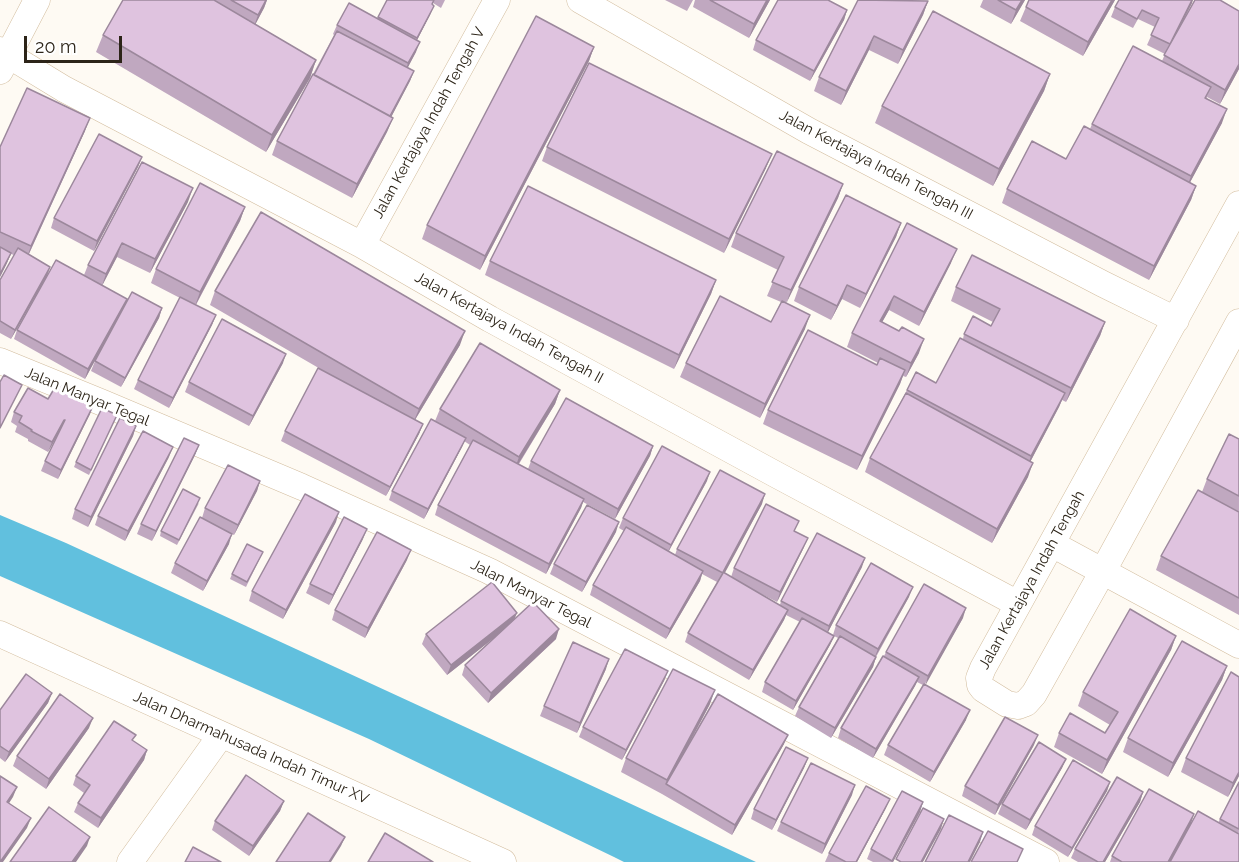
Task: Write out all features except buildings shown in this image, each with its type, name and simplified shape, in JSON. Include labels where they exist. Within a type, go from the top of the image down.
[{"type":"street","points":[[3,58],[37,0]]},
{"type":"street","name":"Jalan Kertajaya Indah Tengah V","points":[[362,245],[497,0]]},
{"type":"street","name":"Jalan Kertajaya Indah Tengah III","points":[[580,0],[809,131],[1176,320]]},
{"type":"street","name":"Jalan Kertajaya Indah Tengah II","points":[[3,58],[362,245],[775,474],[1018,604]]},
{"type":"street","name":"Jalan Kertajaya Indah Tengah","points":[[1239,204],[983,668],[979,678],[983,689],[1007,704],[1018,706],[1026,703],[1034,694],[1239,322]]},
{"type":"street","name":"Jalan Manyar Tegal","points":[[0,361],[292,483],[489,571],[1046,862]]},
{"type":"street","points":[[1052,544],[1239,645]]},
{"type":"street","name":"Jalan Dharmahusada Indah Timur XV","points":[[0,634],[503,862]]},
{"type":"street","points":[[130,862],[221,735]]},
{"type":"water","points":[[0,515],[66,543],[756,862],[624,862],[369,739],[0,576]]}]
